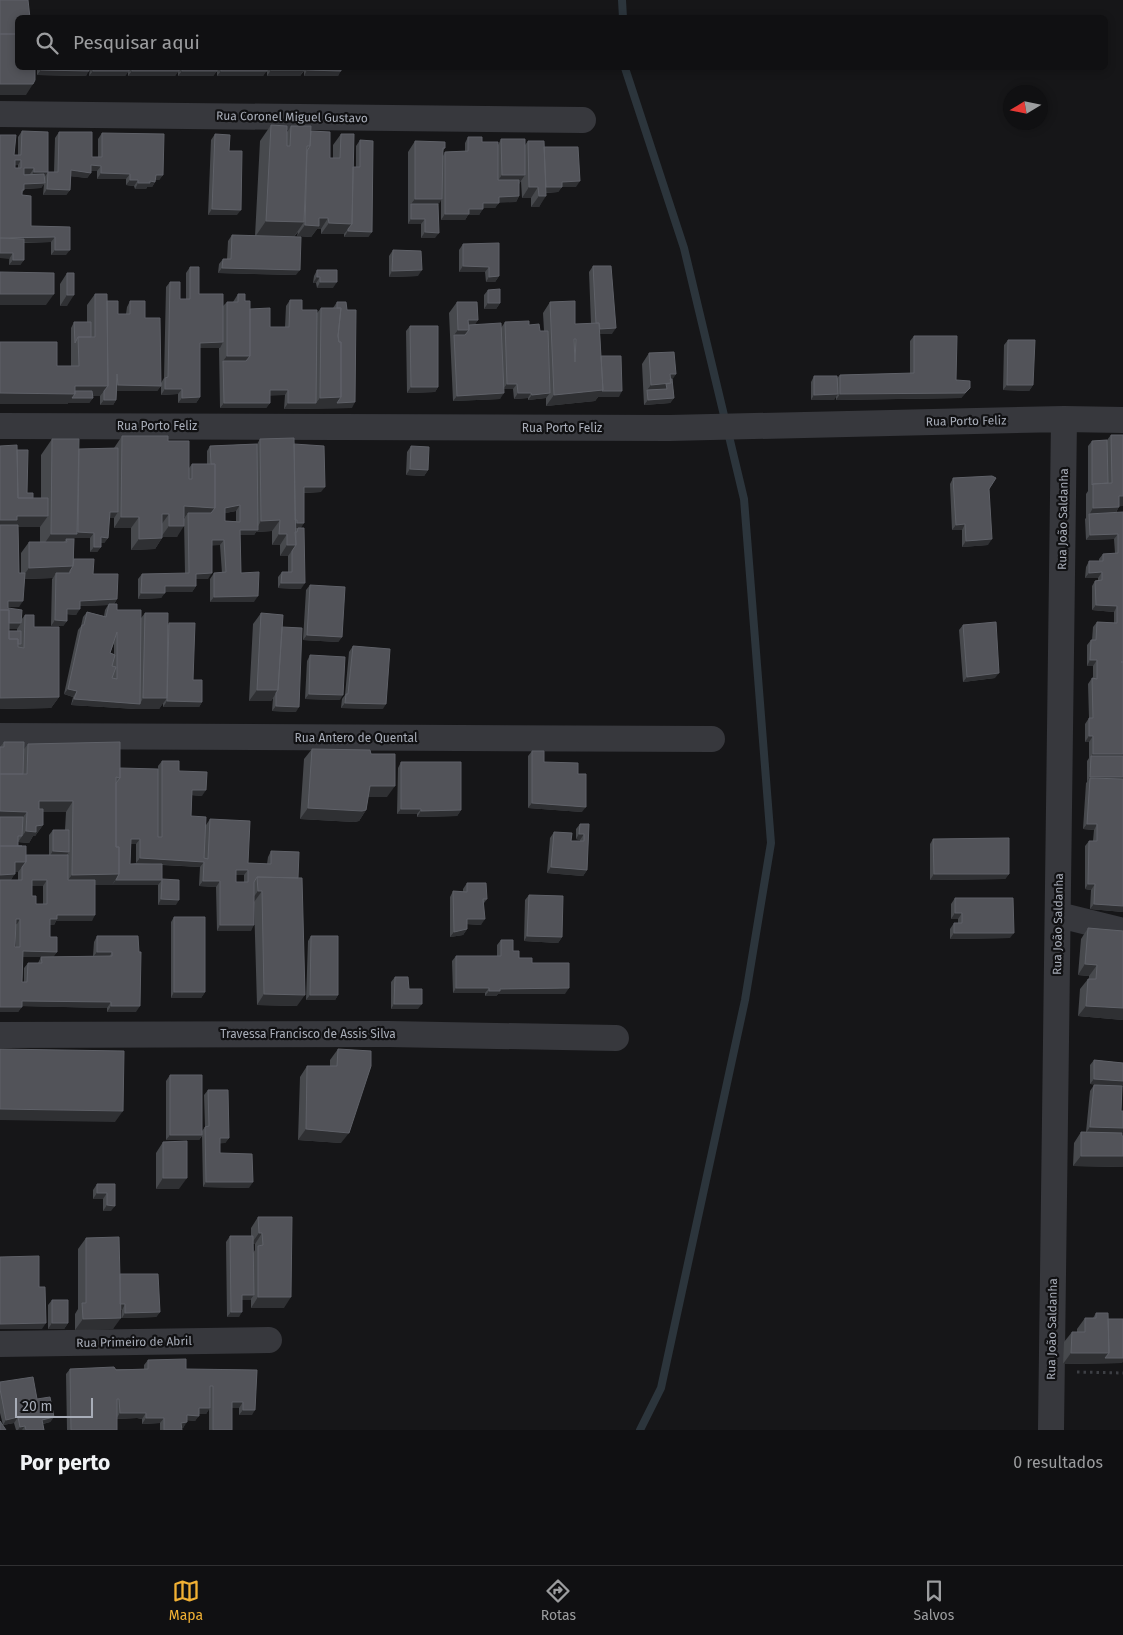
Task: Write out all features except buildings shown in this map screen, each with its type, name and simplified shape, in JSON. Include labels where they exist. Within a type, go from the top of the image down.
[{"type":"street","name":"Rua Coronel Miguel Gustavo","points":[[0,114],[583,120]]},
{"type":"street","name":"Rua Porto Feliz","points":[[0,426],[670,428],[1064,419],[1123,420]]},
{"type":"street","name":"Rua João Saldanha","points":[[1051,1430],[1064,419]]},
{"type":"street","name":"Rua Antero de Quental","points":[[0,736],[712,739]]},
{"type":"street","points":[[1059,915],[1123,931]]},
{"type":"street","name":"Travessa Francisco de Assis Silva","points":[[0,1035],[388,1034],[616,1038]]},
{"type":"street","name":"Rua Primeiro de Abril","points":[[0,1344],[269,1340]]},
{"type":"path","points":[[1051,1372],[1123,1372]]},
{"type":"waterway","points":[[622,0],[623,15]]},
{"type":"waterway","points":[[626,70],[684,248],[744,499],[771,843],[745,1000],[661,1388],[640,1430]]}]
